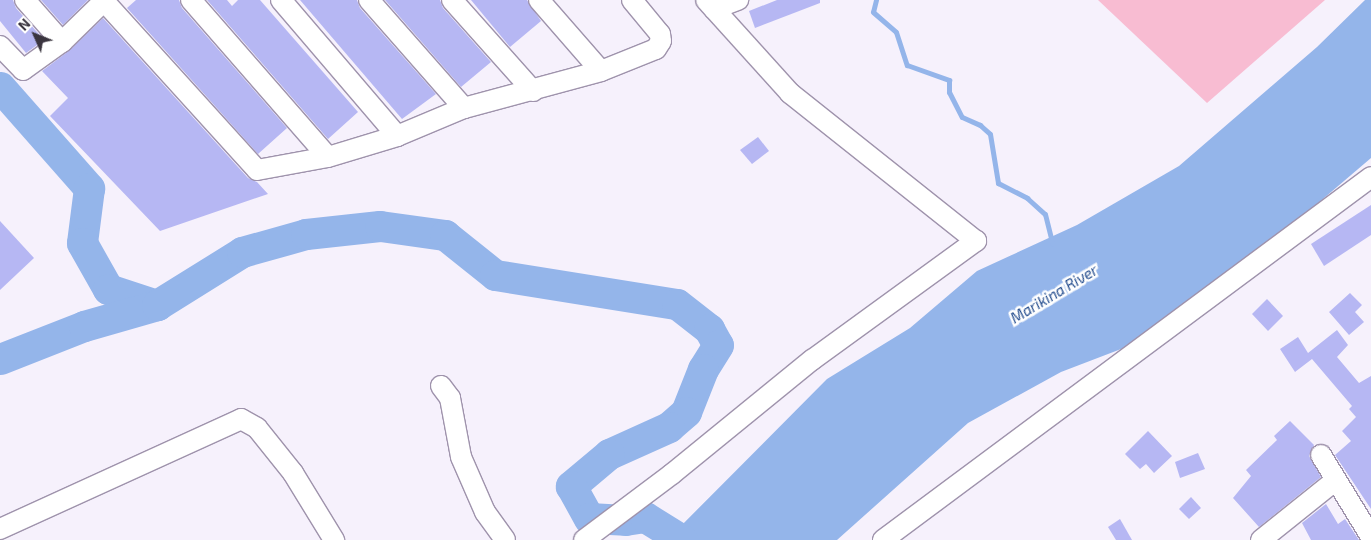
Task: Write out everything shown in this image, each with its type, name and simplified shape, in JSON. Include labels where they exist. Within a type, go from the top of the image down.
[{"type":"street","points":[[25,0],[62,42]]},
{"type":"street","points":[[0,46],[23,70],[62,42],[104,0],[257,170],[328,157],[396,136],[464,108],[533,91],[601,71],[656,49],[661,41],[658,31],[632,0]]},
{"type":"street","points":[[191,0],[328,157]]},
{"type":"street","points":[[281,0],[396,136]]},
{"type":"street","points":[[370,0],[464,108]]},
{"type":"street","points":[[452,0],[533,91]]},
{"type":"street","points":[[539,0],[601,71]]},
{"type":"street","points":[[710,5],[738,0]]},
{"type":"street","points":[[584,540],[636,499],[672,474],[812,360],[976,241],[790,93],[710,5]]},
{"type":"street","points":[[883,540],[1371,177]]},
{"type":"street","points":[[441,386],[450,398],[461,457],[485,512],[505,540]]},
{"type":"street","points":[[0,529],[241,419],[258,428],[293,473],[334,540]]},
{"type":"street","points":[[1321,455],[1371,537]]},
{"type":"street","points":[[1261,540],[1336,480]]},
{"type":"shaded area","points":[[1098,0],[1325,0],[1207,103]]},
{"type":"water","name":"Marikina River","points":[[1365,0],[1371,0],[1371,158],[1244,266],[1142,341],[1061,372],[968,423],[837,540],[667,540],[827,379],[910,328],[977,271],[1077,225],[1179,166],[1317,47]]},
{"type":"building","points":[[0,0],[13,0],[16,8],[44,40],[26,53],[0,21]]},
{"type":"building","points":[[41,0],[88,0],[63,25]]},
{"type":"building","points":[[136,0],[179,0],[182,8],[287,128],[258,154],[127,8]]},
{"type":"building","points":[[207,0],[227,0],[232,6],[238,0],[260,0],[358,112],[328,139]]},
{"type":"building","points":[[300,0],[357,0],[360,8],[436,94],[402,119]]},
{"type":"building","points":[[385,0],[440,0],[443,8],[491,62],[461,87]]},
{"type":"building","points":[[471,0],[527,0],[541,21],[510,47]]},
{"type":"building","points":[[777,0],[820,0],[820,3],[755,28],[749,11]]},
{"type":"building","points":[[103,18],[248,178],[257,182],[268,194],[160,231],[50,116],[68,98],[42,71],[70,50]]},
{"type":"building","points":[[758,137],[769,151],[752,164],[740,150]]},
{"type":"building","points":[[1371,205],[1371,235],[1324,266],[1311,244]]},
{"type":"building","points":[[0,221],[34,258],[0,290]]},
{"type":"building","points":[[1350,293],[1362,305],[1355,312],[1364,322],[1349,335],[1329,312]]},
{"type":"building","points":[[1267,299],[1283,316],[1268,331],[1252,314]]},
{"type":"building","points":[[1337,330],[1348,345],[1337,357],[1359,383],[1371,376],[1371,509],[1335,455],[1351,441],[1342,431],[1356,417],[1349,409],[1352,406],[1312,359],[1295,372],[1280,349],[1298,337],[1308,353]]},
{"type":"building","points":[[1290,421],[1314,445],[1309,456],[1321,477],[1259,527],[1233,498],[1251,476],[1246,470],[1277,440],[1274,436]]},
{"type":"building","points":[[1148,431],[1172,456],[1154,473],[1146,464],[1140,469],[1125,454]]},
{"type":"building","points":[[1198,453],[1205,469],[1180,478],[1175,462]]},
{"type":"building","points":[[1191,497],[1201,508],[1189,519],[1179,509]]},
{"type":"building","points":[[1326,504],[1338,524],[1345,519],[1359,540],[1311,540],[1302,523]]},
{"type":"building","points":[[1120,519],[1132,540],[1116,540],[1108,527]]},
{"type":"waterway","points":[[876,0],[873,12],[896,32],[907,65],[949,80],[949,92],[962,117],[980,125],[990,134],[998,183],[1027,198],[1045,214],[1052,243]]},
{"type":"waterway","points":[[0,87],[89,188],[82,243],[108,289],[157,305]]},
{"type":"waterway","points":[[0,359],[84,326],[157,305],[242,252],[306,234],[380,226],[445,235],[495,275],[677,304],[709,329],[718,345],[703,369],[686,412],[669,427],[609,454],[571,486],[589,518],[625,520],[645,517],[682,540]]}]
